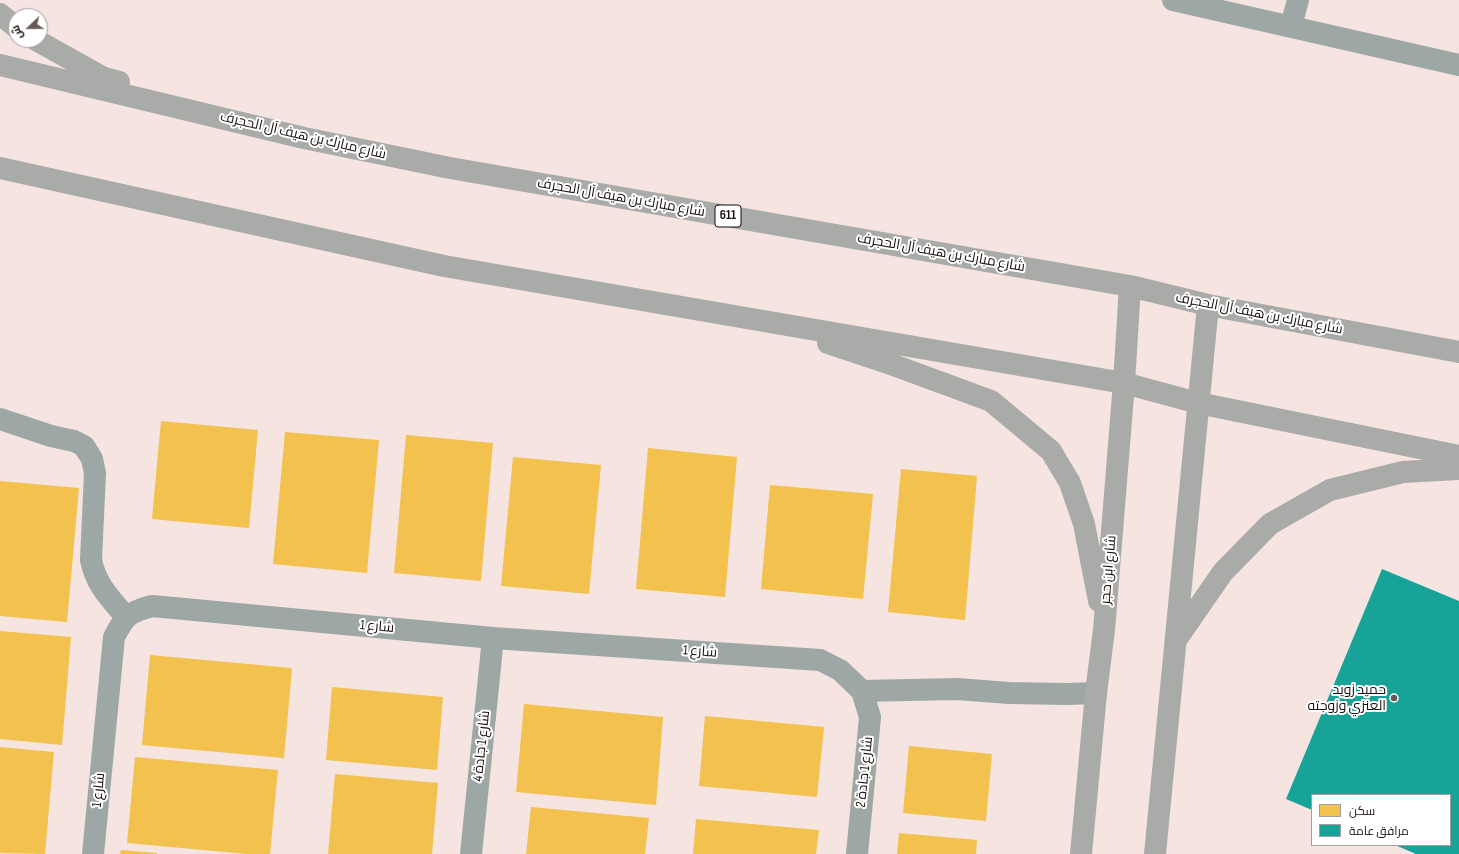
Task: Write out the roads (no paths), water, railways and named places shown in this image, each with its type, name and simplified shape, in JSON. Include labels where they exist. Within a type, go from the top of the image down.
[{"type":"main road","points":[[0,14],[8,20]]},
{"type":"main road","points":[[48,47],[104,78],[304,138]]},
{"type":"main road","name":"شارع مبارك بن هيف آل الحجرف","points":[[0,65],[304,138],[450,168],[1130,286],[1208,305],[1459,352]]},
{"type":"main road","points":[[0,168],[444,266],[1124,383],[1198,403],[1459,456]]},
{"type":"main road","name":"شارع ابن حجر","points":[[1081,854],[1096,693],[1104,630],[1124,383],[1130,286]]},
{"type":"main road","points":[[1155,854],[1208,305]]},
{"type":"main road","points":[[757,320],[888,362],[992,401],[1051,451],[1070,483],[1084,524],[1104,630]]},
{"type":"main road","points":[[1175,641],[1224,572],[1270,524],[1330,490],[1403,472],[1459,469]]},
{"type":"street","points":[[1173,0],[1459,65]]},
{"type":"street","points":[[1291,26],[1298,0]]},
{"type":"street","points":[[0,419],[51,436],[74,441],[84,446],[92,458],[95,474],[91,560],[94,573],[99,583],[126,617]]},
{"type":"street","name":"شارع 1","points":[[93,854],[114,637],[126,617],[137,610],[152,606],[493,638],[820,660],[840,670],[862,691]]},
{"type":"street","name":"شارع 1 جادة 4","points":[[471,854],[493,638]]},
{"type":"street","points":[[862,691],[957,689],[1009,693],[1096,693]]},
{"type":"street","name":"شارع 1 جادة 2","points":[[857,854],[870,717],[862,691]]},
{"type":"place","name":"حميد زويد العنزي وزوجته","points":[[1394,698]]}]
